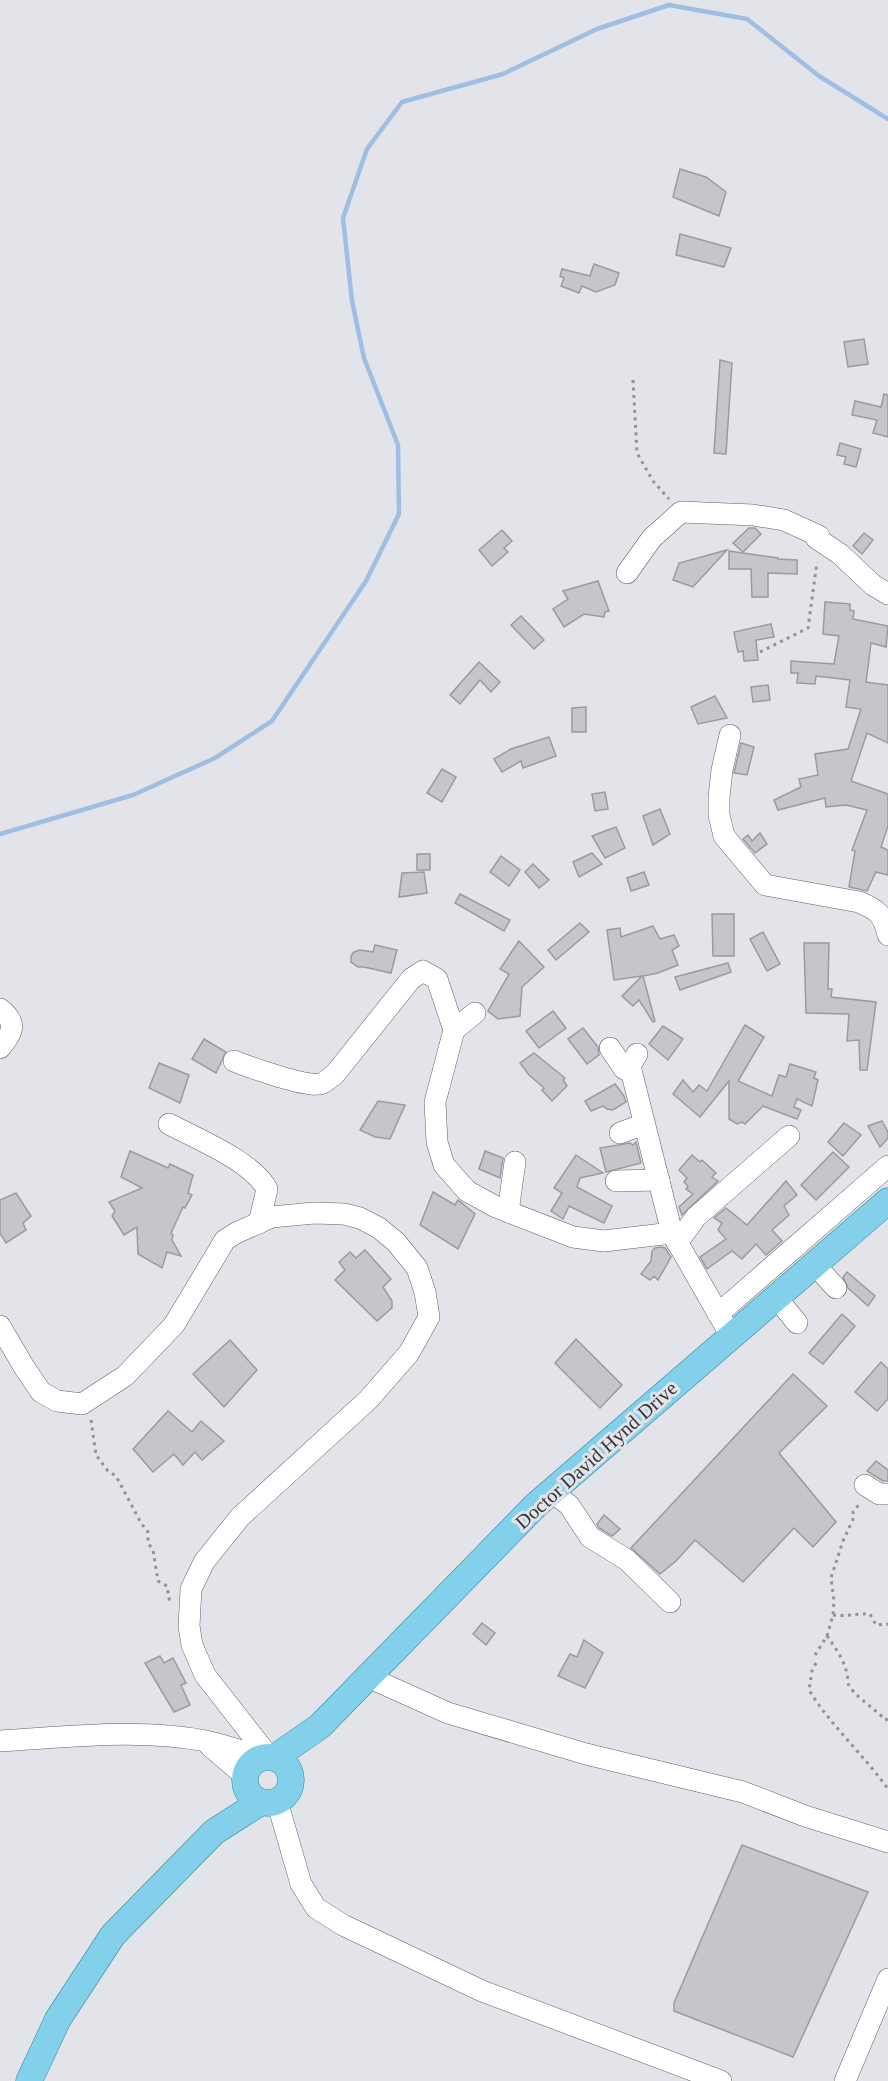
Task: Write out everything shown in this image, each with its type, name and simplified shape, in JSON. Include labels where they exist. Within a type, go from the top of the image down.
[{"type":"main road","name":"Doctor David Hynd Drive","points":[[274,1762],[320,1726],[536,1505],[888,1201]]},
{"type":"main road","points":[[29,2081],[58,2019],[113,1935],[214,1832],[253,1762],[274,1762],[288,1789],[214,1832]]},
{"type":"main road","points":[[245,1779],[252,1797],[269,1802]]},
{"type":"street","points":[[627,573],[652,538],[681,512],[753,515],[784,520],[819,536],[816,538],[847,560],[873,585],[888,594]]},
{"type":"street","points":[[730,735],[722,770],[719,815],[724,836],[765,885],[882,905],[882,915],[888,935]]},
{"type":"street","points":[[234,1061],[258,1072],[306,1083],[321,1084],[335,1074],[411,979],[423,971],[438,979],[454,1030],[435,1102],[437,1142],[444,1165],[467,1191],[508,1212],[573,1237],[604,1241],[675,1238],[789,1136]]},
{"type":"street","points":[[0,1009],[10,1017],[13,1027],[0,1048]]},
{"type":"street","points":[[454,1030],[475,1013]]},
{"type":"street","points":[[610,1048],[624,1069],[629,1069],[675,1238],[731,1336]]},
{"type":"street","points":[[169,1124],[239,1161],[257,1174],[267,1189],[259,1223]]},
{"type":"street","points":[[620,1132],[644,1124]]},
{"type":"street","points":[[508,1212],[515,1162]]},
{"type":"street","points":[[718,1314],[888,1166]]},
{"type":"street","points":[[616,1181],[659,1180]]},
{"type":"street","points":[[0,1326],[41,1392],[57,1401],[82,1404],[125,1376],[174,1325],[225,1240],[272,1217],[314,1213],[344,1214],[360,1218],[379,1228],[396,1242],[417,1268],[429,1317],[409,1353],[369,1399],[240,1517],[204,1562],[191,1589],[189,1626],[192,1645],[205,1675],[274,1762]]},
{"type":"street","points":[[814,1264],[836,1288]]},
{"type":"street","points":[[776,1297],[797,1323]]},
{"type":"street","points":[[552,1492],[569,1505],[590,1537],[627,1560],[670,1602]]},
{"type":"street","points":[[368,1677],[448,1713],[586,1754],[743,1792],[805,1816],[888,1842]]},
{"type":"street","points":[[0,1741],[93,1735],[147,1735],[206,1741],[274,1762]]},
{"type":"street","points":[[206,1741],[245,1779]]},
{"type":"street","points":[[269,1802],[301,1884],[316,1908],[343,1925],[482,1991],[721,2081]]},
{"type":"street","points":[[845,2081],[888,1979]]},
{"type":"path","points":[[633,380],[637,453],[653,481],[681,512]]},
{"type":"path","points":[[760,652],[808,628],[819,553],[819,536]]},
{"type":"path","points":[[86,1401],[93,1428],[96,1455],[108,1471],[116,1476],[148,1532],[148,1543],[153,1550],[158,1581],[167,1586],[171,1605]]},
{"type":"path","points":[[815,1655],[827,1636],[833,1615],[831,1578],[843,1541],[854,1517],[853,1512],[875,1489]]},
{"type":"path","points":[[833,1615],[846,1617],[858,1613],[870,1614],[876,1625],[888,1624]]},
{"type":"path","points":[[827,1636],[838,1652],[848,1674],[848,1683],[885,1720],[888,1719]]},
{"type":"path","points":[[816,1663],[809,1689],[835,1726],[888,1789]]},
{"type":"building","points":[[680,169],[706,177],[726,192],[719,216],[673,197]]},
{"type":"building","points":[[680,234],[731,248],[724,267],[676,255]]},
{"type":"building","points":[[594,264],[619,273],[615,285],[596,292],[582,286],[579,293],[561,286],[564,278],[560,276],[562,269],[590,276]]},
{"type":"building","points":[[864,339],[868,364],[848,367],[844,342]]},
{"type":"building","points":[[720,360],[732,363],[726,454],[714,453]]},
{"type":"building","points":[[884,394],[888,395],[888,437],[873,433],[877,420],[852,415],[855,401],[881,407]]},
{"type":"building","points":[[840,443],[861,449],[856,467],[844,464],[846,457],[837,455]]},
{"type":"building","points":[[749,528],[755,528],[761,534],[743,552],[733,543]]},
{"type":"building","points":[[502,530],[512,541],[504,548],[508,552],[492,566],[479,550]]},
{"type":"building","points":[[864,533],[873,540],[862,554],[853,546]]},
{"type":"building","points":[[727,550],[693,587],[673,580],[679,563]]},
{"type":"building","points":[[729,551],[797,560],[797,574],[768,573],[768,597],[752,597],[751,569],[729,569]]},
{"type":"building","points":[[598,581],[609,611],[605,612],[604,617],[584,614],[564,627],[553,609],[568,599],[563,591]]},
{"type":"building","points":[[825,602],[850,604],[850,610],[854,611],[853,619],[888,626],[886,647],[871,643],[866,682],[888,685],[888,743],[867,733],[851,781],[888,794],[888,826],[881,847],[888,850],[888,875],[876,872],[867,891],[849,887],[855,851],[852,850],[867,810],[846,805],[826,807],[825,798],[778,810],[774,800],[801,787],[799,779],[818,775],[815,754],[848,749],[861,709],[846,707],[850,680],[816,676],[815,684],[797,683],[798,673],[791,673],[791,661],[834,664],[839,636],[823,634]]},
{"type":"building","points":[[521,616],[544,640],[534,649],[511,625]]},
{"type":"building","points":[[771,624],[774,637],[756,640],[758,660],[744,661],[743,651],[738,652],[734,632]]},
{"type":"building","points":[[479,662],[500,682],[491,692],[480,680],[460,704],[450,695]]},
{"type":"building","points":[[768,685],[770,700],[753,702],[751,687]]},
{"type":"building","points":[[715,696],[727,718],[698,724],[691,707]]},
{"type":"building","points":[[586,707],[586,732],[572,732],[572,708]]},
{"type":"building","points":[[549,737],[556,756],[523,768],[521,761],[502,772],[494,759],[511,749]]},
{"type":"building","points":[[741,743],[754,747],[747,775],[734,773]]},
{"type":"building","points":[[442,769],[456,777],[442,802],[427,793]]},
{"type":"building","points":[[605,792],[608,809],[595,811],[592,794]]},
{"type":"building","points":[[660,809],[670,834],[653,845],[643,816]]},
{"type":"building","points":[[616,827],[625,848],[605,858],[592,836]]},
{"type":"building","points":[[760,833],[767,844],[755,853],[743,839],[748,835],[752,841]]},
{"type":"building","points":[[592,853],[602,864],[579,877],[573,862]]},
{"type":"building","points":[[417,854],[430,854],[430,870],[417,870]]},
{"type":"building","points":[[501,856],[520,870],[509,886],[490,872]]},
{"type":"building","points":[[533,864],[549,880],[539,888],[525,872]]},
{"type":"building","points":[[424,872],[427,893],[399,897],[402,873]]},
{"type":"building","points":[[644,872],[649,885],[631,891],[627,878]]},
{"type":"building","points":[[460,894],[510,920],[504,931],[455,903]]},
{"type":"building","points":[[712,914],[734,914],[734,956],[713,956]]},
{"type":"building","points":[[580,923],[589,932],[556,960],[548,950]]},
{"type":"building","points":[[653,926],[660,939],[674,935],[679,946],[672,950],[678,965],[643,976],[655,1021],[653,1022],[639,1000],[633,1006],[622,996],[642,976],[614,980],[607,930],[620,928],[621,937]]},
{"type":"building","points":[[763,932],[780,964],[767,971],[750,939]]},
{"type":"building","points":[[519,941],[544,967],[522,987],[520,1016],[498,1019],[488,1011],[509,974],[500,969]]},
{"type":"building","points":[[804,943],[829,943],[828,989],[832,989],[831,997],[876,1002],[867,1070],[860,1070],[859,1040],[847,1041],[849,1014],[806,1013]]},
{"type":"building","points":[[375,945],[397,950],[391,973],[358,967],[351,962],[354,952],[360,950],[373,952]]},
{"type":"building","points":[[728,963],[731,972],[680,990],[675,977]]},
{"type":"building","points":[[553,1011],[566,1028],[539,1048],[526,1031]]},
{"type":"building","points":[[745,1025],[764,1037],[738,1081],[772,1096],[779,1075],[786,1077],[790,1064],[816,1072],[814,1078],[818,1080],[812,1106],[797,1099],[794,1107],[801,1110],[797,1119],[763,1106],[745,1124],[742,1122],[737,1124],[729,1119],[729,1081],[700,1117],[673,1094],[683,1080],[693,1092],[699,1085],[707,1091]]},
{"type":"building","points":[[663,1026],[683,1039],[668,1060],[649,1044]]},
{"type":"building","points":[[583,1028],[598,1047],[599,1055],[587,1064],[568,1039]]},
{"type":"building","points":[[204,1039],[226,1052],[216,1073],[192,1059]]},
{"type":"building","points":[[534,1053],[565,1078],[563,1080],[567,1086],[552,1101],[542,1090],[544,1088],[529,1075],[520,1063]]},
{"type":"building","points":[[159,1063],[189,1075],[180,1103],[149,1088]]},
{"type":"building","points":[[615,1084],[626,1102],[613,1110],[603,1106],[591,1111],[585,1101]]},
{"type":"building","points":[[378,1101],[405,1105],[390,1139],[375,1137],[360,1130]]},
{"type":"building","points":[[882,1121],[888,1132],[888,1138],[880,1147],[868,1126]]},
{"type":"building","points":[[844,1123],[861,1135],[843,1156],[828,1142]]},
{"type":"building","points":[[636,1142],[641,1163],[606,1172],[600,1148],[630,1143],[633,1145]]},
{"type":"building","points":[[130,1151],[168,1168],[170,1164],[193,1175],[188,1193],[192,1195],[185,1208],[183,1207],[171,1233],[172,1240],[181,1256],[167,1252],[162,1268],[138,1254],[137,1227],[124,1235],[112,1216],[115,1211],[109,1202],[142,1188],[121,1177]]},
{"type":"building","points":[[485,1151],[503,1158],[500,1178],[479,1169]]},
{"type":"building","points":[[833,1152],[849,1167],[816,1200],[801,1185]]},
{"type":"building","points":[[576,1155],[603,1173],[580,1178],[577,1187],[612,1206],[604,1223],[569,1206],[563,1219],[551,1211],[562,1193],[554,1188]]},
{"type":"building","points":[[692,1155],[700,1162],[702,1160],[716,1173],[712,1177],[718,1181],[682,1215],[679,1207],[693,1194],[686,1189],[688,1186],[684,1182],[687,1178],[679,1170]]},
{"type":"building","points":[[786,1181],[797,1195],[784,1206],[789,1215],[772,1230],[782,1241],[766,1255],[756,1244],[742,1259],[732,1251],[707,1269],[700,1257],[726,1239],[718,1230],[722,1223],[714,1218],[726,1208],[747,1225]]},
{"type":"building","points":[[433,1192],[455,1205],[458,1200],[475,1214],[458,1249],[420,1225]]},
{"type":"building","points":[[16,1193],[31,1216],[23,1223],[26,1230],[6,1243],[0,1233],[0,1200]]},
{"type":"building","points":[[661,1247],[665,1248],[671,1257],[658,1280],[654,1276],[650,1280],[641,1274],[651,1261],[652,1251]]},
{"type":"building","points":[[365,1250],[391,1279],[383,1287],[392,1301],[392,1308],[377,1321],[335,1280],[345,1270],[339,1262],[350,1252],[356,1258]]},
{"type":"building","points":[[847,1272],[875,1296],[868,1306],[848,1288],[843,1277]]},
{"type":"building","points":[[842,1314],[855,1326],[823,1364],[809,1353]]},
{"type":"building","points":[[576,1339],[622,1385],[600,1408],[555,1363]]},
{"type":"building","points":[[230,1340],[257,1370],[224,1407],[193,1374]]},
{"type":"building","points":[[881,1362],[888,1369],[888,1399],[877,1411],[855,1392]]},
{"type":"building","points":[[793,1374],[827,1406],[779,1453],[836,1522],[813,1547],[794,1528],[743,1582],[695,1540],[676,1561],[660,1574],[631,1548]]},
{"type":"building","points":[[168,1411],[192,1432],[201,1421],[224,1441],[202,1460],[195,1452],[183,1465],[174,1454],[153,1472],[133,1449]]},
{"type":"building","points":[[876,1461],[888,1470],[888,1481],[883,1481],[867,1471]]},
{"type":"building","points":[[604,1515],[620,1529],[612,1536],[599,1528],[597,1524]]},
{"type":"building","points":[[482,1623],[495,1633],[486,1645],[473,1634]]},
{"type":"building","points":[[584,1640],[603,1653],[585,1688],[558,1676],[570,1654],[577,1657]]},
{"type":"building","points":[[160,1656],[164,1663],[173,1658],[186,1683],[181,1685],[190,1705],[174,1712],[145,1663]]},
{"type":"building","points":[[742,1845],[868,1892],[793,2057],[674,2011],[674,2003]]},
{"type":"waterway","points":[[0,834],[133,795],[215,758],[272,721],[366,581],[399,514],[398,445],[364,358],[352,301],[343,218],[367,149],[402,102],[503,74],[597,29],[669,5],[747,19],[819,76],[888,119]]}]
